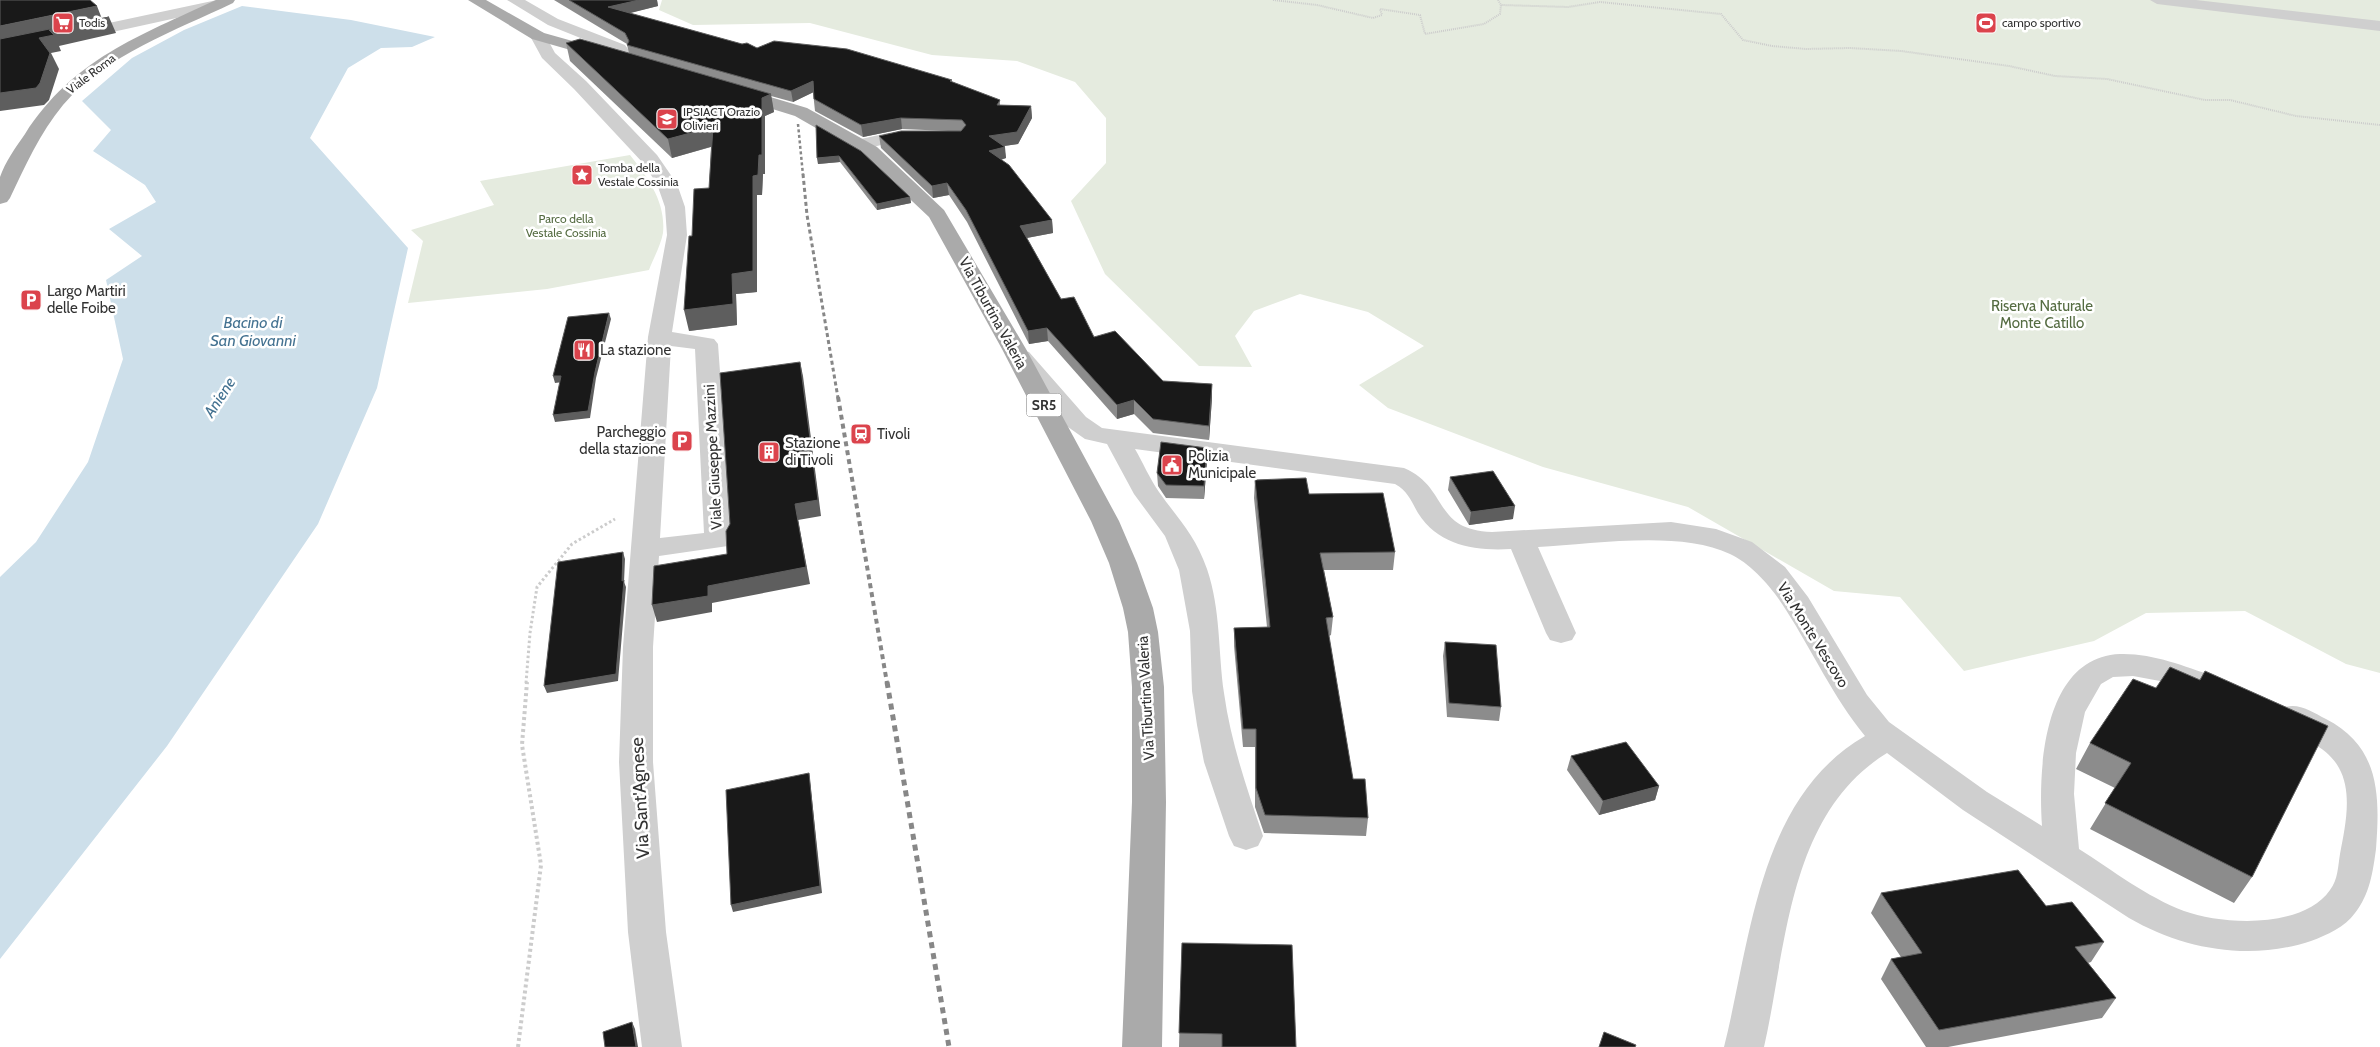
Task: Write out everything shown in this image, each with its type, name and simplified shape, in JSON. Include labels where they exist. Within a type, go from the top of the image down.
[{"type":"main road","points":[[476,0],[538,36],[642,66]]},
{"type":"main road","name":"Viale Roma","points":[[0,198],[32,137],[61,98],[76,82],[130,47],[222,3]]},
{"type":"main road","name":"Via Tiburtina Valeria","points":[[718,87],[801,112],[870,151],[937,214],[1014,349],[1105,521],[1132,586],[1143,632],[1148,687],[1149,794],[1142,1047]]},
{"type":"street","points":[[514,0],[553,22],[619,48],[622,52],[614,58]]},
{"type":"street","points":[[2157,0],[2380,26]]},
{"type":"street","points":[[56,39],[222,3]]},
{"type":"street","points":[[538,36],[548,55],[580,85],[646,155],[663,178],[673,198],[677,215],[677,235],[660,337],[645,549]]},
{"type":"street","points":[[859,145],[895,137],[938,136]]},
{"type":"street","name":"Viale Giuseppe Mazzini","points":[[645,549],[718,540],[706,344],[660,337]]},
{"type":"street","name":"Via Monte Vescovo","points":[[1014,349],[1077,422],[1094,434],[1117,440],[1395,474],[1414,483],[1424,495],[1434,516],[1449,530],[1467,539],[1480,541],[1671,531],[1716,538],[1742,548],[1775,574],[1798,604],[1856,703],[1869,721],[1887,738],[1968,796],[2150,912],[2196,929],[2238,934],[2281,933],[2314,925],[2340,907],[2349,894],[2353,883],[2368,796],[2364,771],[2353,751],[2332,734],[2306,721],[2264,706]]},
{"type":"street","points":[[1117,440],[1147,494],[1178,534],[1192,570],[1205,631],[1208,691],[1213,725],[1221,762],[1246,836]]},
{"type":"street","points":[[1520,538],[1561,633]]},
{"type":"street","name":"Via Sant'Agnese","points":[[645,549],[638,647],[636,762],[647,932],[662,1047]]},
{"type":"street","points":[[2062,857],[2056,797],[2059,748],[2068,711],[2094,672],[2113,666],[2154,668],[2229,693]]},
{"type":"street","points":[[1744,1047],[1756,1000],[1774,900],[1795,837],[1811,807],[1832,780],[1853,759],[1887,738]]},
{"type":"path","points":[[1273,0],[1317,5],[1373,18],[1382,14],[1380,9],[1420,15],[1425,34],[1484,24],[1500,14],[1498,0]]},
{"type":"path","points":[[1500,5],[1568,7],[1600,1],[1721,14],[1743,40],[1772,46],[1806,49],[1850,48],[1901,51],[2010,66],[2055,76],[2107,78],[2205,100],[2230,100],[2296,116],[2380,125]]},
{"type":"path","points":[[518,1047],[541,865],[522,745],[530,633],[537,587],[572,544],[611,521],[648,503]]},
{"type":"green space","name":"Riserva Naturale Monte Catillo","points":[[662,0],[2380,0],[2380,673],[2346,664],[2245,611],[2146,613],[2094,641],[1964,671],[1900,597],[1834,591],[1688,507],[1543,467],[1388,408],[1359,385],[1424,346],[1368,312],[1300,294],[1254,311],[1235,336],[1252,367],[1199,366],[1105,274],[1071,201],[1106,163],[1106,118],[1075,82],[1017,61],[932,55],[810,23],[693,25],[659,10]]},
{"type":"green space","name":"Parco della Vestale Cossinia","points":[[630,155],[649,182],[662,211],[663,233],[649,270],[547,289],[408,303],[423,241],[411,230],[494,205],[480,181]]},
{"type":"water","name":"Bacino di San Giovanni","points":[[242,6],[351,20],[435,37],[412,47],[381,48],[348,68],[310,138],[408,248],[377,388],[318,524],[167,746],[0,959],[0,577],[36,542],[88,462],[123,359],[106,280],[142,256],[109,229],[156,202],[145,185],[93,151],[111,130],[82,101],[132,58],[184,30]]},
{"type":"building","points":[[0,0],[90,0],[97,6],[0,26]]},
{"type":"building","points":[[569,0],[639,0],[608,7],[742,44],[747,43],[757,48],[774,41],[847,49],[952,80],[950,81],[1000,100],[997,105],[1031,106],[1017,132],[989,136],[1005,147],[989,151],[1009,165],[1052,220],[1020,226],[1061,299],[1074,297],[1094,337],[1115,331],[1163,381],[1212,384],[1209,426],[1153,419],[1134,400],[1117,405],[1047,328],[1028,331],[966,210],[947,183],[932,186],[879,136],[901,131],[961,131],[966,125],[962,120],[901,118],[861,125],[814,99],[813,81],[791,91],[627,45],[629,41],[625,33]]},
{"type":"building","points":[[109,17],[49,30],[54,35],[39,38],[50,53],[40,83],[36,88],[0,93],[0,39]]},
{"type":"building","points":[[580,39],[771,94],[762,98],[762,155],[759,155],[758,175],[753,176],[753,271],[732,274],[733,304],[684,310],[689,236],[692,236],[694,189],[709,188],[713,127],[668,139],[566,43]]},
{"type":"building","points":[[816,125],[861,151],[910,197],[877,204],[839,156],[817,158]]},
{"type":"building","points":[[609,313],[588,411],[553,415],[561,376],[553,376],[568,317]]},
{"type":"building","name":"Stazione di Tivoli","points":[[800,362],[818,500],[795,504],[806,567],[708,586],[708,596],[652,605],[654,566],[727,554],[726,531],[730,524],[720,373]]},
{"type":"building","points":[[1161,442],[1207,448],[1204,486],[1166,485],[1157,473]]},
{"type":"building","points":[[1493,471],[1515,506],[1471,512],[1450,477]]},
{"type":"building","points":[[1306,478],[1309,494],[1383,493],[1395,552],[1320,553],[1333,617],[1326,618],[1353,779],[1365,779],[1368,818],[1265,815],[1256,788],[1256,729],[1243,729],[1234,628],[1270,627],[1255,480]]},
{"type":"building","points":[[623,552],[622,581],[624,580],[616,674],[544,686],[558,562]]},
{"type":"building","points":[[1445,642],[1496,645],[1501,707],[1449,703]]},
{"type":"building","points":[[2170,667],[2200,680],[2205,671],[2328,726],[2252,877],[2105,803],[2131,763],[2090,743],[2133,679],[2156,688]]},
{"type":"building","points":[[1626,742],[1659,786],[1603,801],[1571,756]]},
{"type":"building","points":[[809,773],[820,886],[731,905],[726,790]]},
{"type":"building","points":[[2018,870],[2046,906],[2072,902],[2104,942],[2075,947],[2116,998],[1939,1030],[1891,959],[1922,953],[1881,893]]},
{"type":"building","points":[[1182,943],[1292,945],[1296,1047],[1222,1047],[1222,1034],[1179,1033]]},
{"type":"building","points":[[632,1022],[636,1047],[605,1047],[603,1032]]},
{"type":"building","points":[[1604,1032],[1636,1045],[1635,1047],[1599,1047]]},
{"type":"railway","points":[[798,124],[803,175]]},
{"type":"railway","points":[[803,174],[807,215],[838,398]]},
{"type":"railway","points":[[838,397],[887,683]]},
{"type":"railway","points":[[887,682],[949,1047]]},
{"type":"place","name":"Todis","points":[[63,23]]},
{"type":"place","name":"campo sportivo","points":[[1986,23]]},
{"type":"place","name":"IPSIACT Orazio Olivieri","points":[[667,119]]},
{"type":"place","name":"Tomba della Vestale Cossinia","points":[[582,175]]},
{"type":"place","name":"Largo Martiri delle Foibe","points":[[31,300]]},
{"type":"place","name":"La stazione","points":[[584,350]]},
{"type":"place","name":"Tivoli","points":[[861,434]]},
{"type":"place","name":"Parcheggio della stazione","points":[[682,441]]},
{"type":"place","name":"Stazione di Tivoli","points":[[769,452]]},
{"type":"place","name":"Polizia Municipale","points":[[1172,465]]},
{"type":"water label","name":"Aniene","points":[[219,397]]}]
